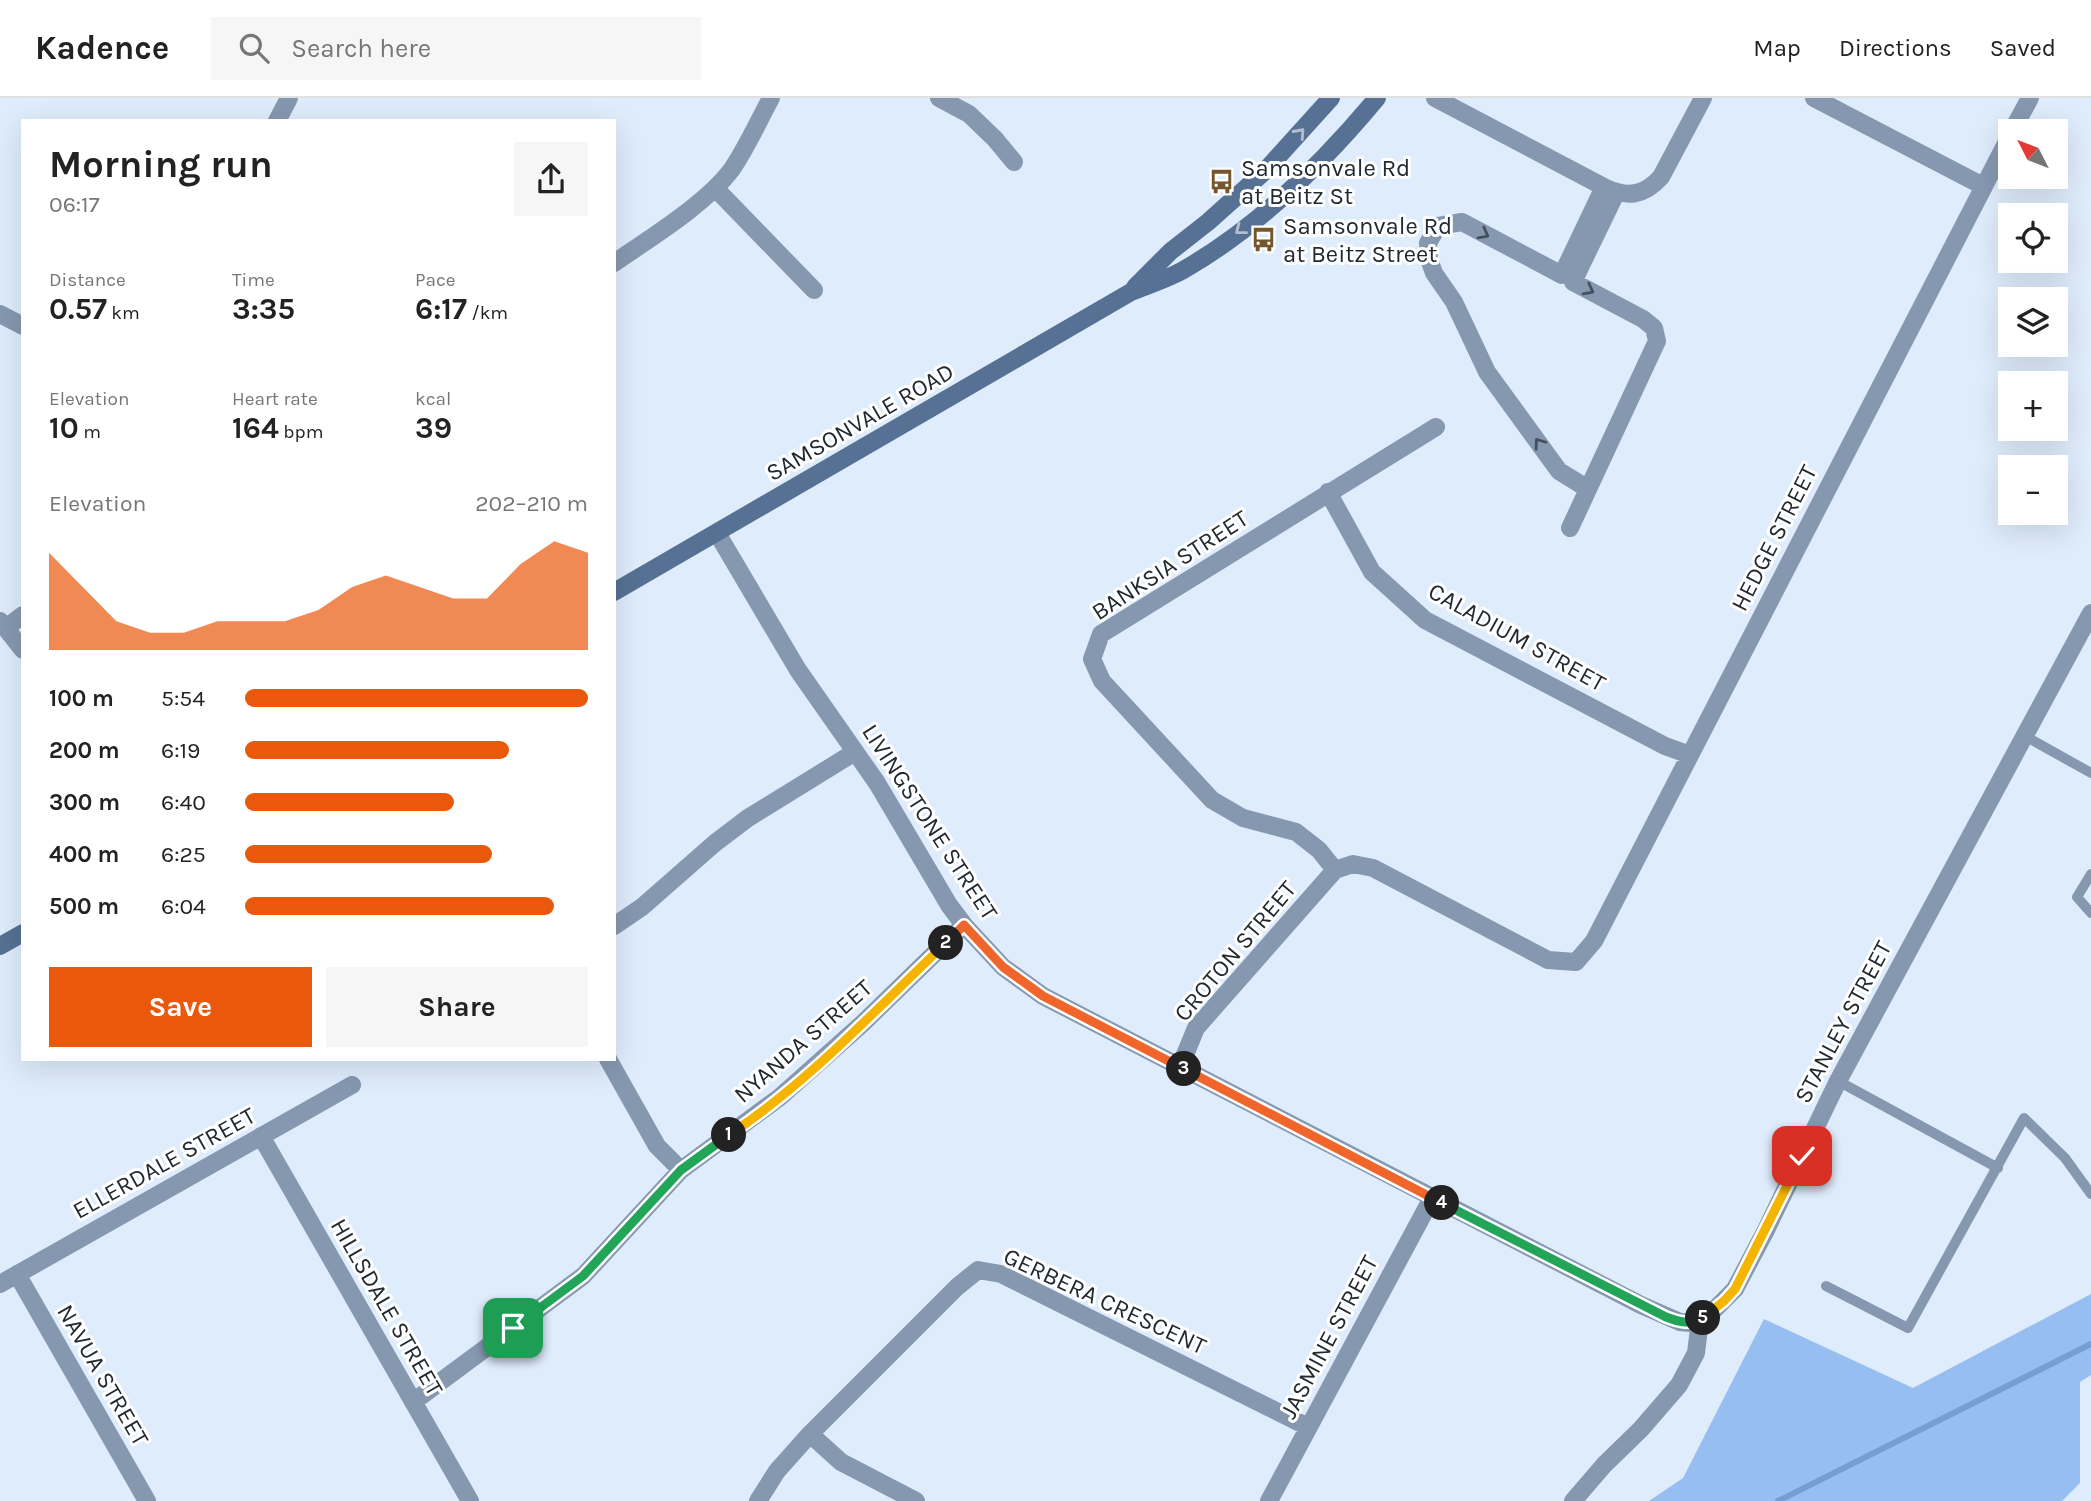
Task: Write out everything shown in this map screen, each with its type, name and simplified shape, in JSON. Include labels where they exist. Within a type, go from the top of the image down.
[{"type":"main road","name":"SAMSONVALE ROAD","points":[[1130,292],[1171,251],[1265,171],[1331,98]]},
{"type":"main road","name":"SAMSONVALE ROAD","points":[[616,591],[1130,292],[1183,270],[1245,226],[1308,173],[1377,98]]},
{"type":"main road","points":[[0,946],[21,934]]},
{"type":"street","points":[[278,119],[289,98]]},
{"type":"street","points":[[616,259],[715,188],[744,150],[771,98]]},
{"type":"street","points":[[939,98],[969,114],[1014,162]]},
{"type":"street","points":[[1435,98],[1610,190],[1639,194],[1652,187],[1661,177],[1703,98]]},
{"type":"street","points":[[1814,98],[1983,186]]},
{"type":"street","name":"HEDGE STREET","points":[[2019,119],[2030,98]]},
{"type":"street","name":"HEDGE STREET","points":[[1335,870],[1353,864],[1373,868],[1548,960],[1576,962],[1594,942],[1998,159]]},
{"type":"street","points":[[715,188],[814,290]]},
{"type":"street","points":[[1570,528],[1657,341],[1654,328],[1643,319],[1573,282],[1610,190]]},
{"type":"street","points":[[1588,489],[1559,471],[1487,372],[1454,302],[1434,272],[1429,259],[1428,243],[1438,226],[1461,222],[1562,275],[1610,190]]},
{"type":"street","points":[[0,314],[21,325]]},
{"type":"street","name":"BANKSIA STREET","points":[[1335,870],[1319,850],[1296,832],[1243,818],[1212,800],[1102,681],[1092,659],[1101,634],[1436,427]]},
{"type":"street","name":"CALADIUM STREET","points":[[1328,492],[1372,572],[1425,620],[1665,746],[1690,755]]},
{"type":"street","name":"LIVINGSTONE STREET","points":[[718,533],[798,670],[877,783],[949,905],[1003,967],[1043,996],[1666,1317],[1680,1322],[1700,1320]]},
{"type":"street","name":"STANLEY STREET","points":[[1700,1320],[1735,1289],[1838,1081],[2091,613]]},
{"type":"street","points":[[21,616],[3,624],[21,647]]},
{"type":"street","points":[[616,925],[642,907],[748,818],[855,752]]},
{"type":"street","name":"CROTON STREET","points":[[1180,1067],[1196,1028],[1335,870]]},
{"type":"street","name":"NYANDA STREET","points":[[413,1402],[583,1276],[681,1170],[780,1097],[863,1023],[964,925]]},
{"type":"street","points":[[609,1061],[657,1146],[681,1170]]},
{"type":"street","name":"ELLERDALE STREET","points":[[0,1284],[352,1085]]},
{"type":"street","name":"HILLSDALE STREET","points":[[261,1136],[470,1501]]},
{"type":"street","name":"JASMINE STREET","points":[[1269,1501],[1432,1198]]},
{"type":"street","name":"GERBERA CRESCENT","points":[[758,1501],[778,1471],[810,1434],[957,1287],[978,1270],[1001,1274],[1308,1427]]},
{"type":"street","name":"NAVUA STREET","points":[[17,1274],[147,1501]]},
{"type":"street","points":[[1573,1501],[1604,1465],[1642,1429],[1679,1385],[1696,1353],[1700,1320]]},
{"type":"street","points":[[810,1434],[841,1462],[916,1501]]},
{"type":"lane","points":[[2025,736],[2091,773]]},
{"type":"lane","points":[[2091,874],[2077,897],[2091,913]]},
{"type":"lane","points":[[1838,1081],[1998,1168]]},
{"type":"lane","points":[[1826,1286],[1908,1328],[2024,1118],[2065,1158],[2091,1194]]},
{"type":"shaded area","points":[[2091,1294],[2091,1375],[2080,1382],[2080,1483],[2062,1501],[1649,1501],[1683,1478],[1764,1319],[1913,1388]]},
{"type":"waterway","points":[[1778,1501],[2091,1344]]},
{"type":"place","name":"Samsonvale Rd at Beitz St","points":[[1221,182]]},
{"type":"place","name":"Samsonvale Rd at Beitz Street","points":[[1263,240]]},
{"type":"route","points":[[513,1328],[583,1276],[681,1170],[780,1097],[863,1023],[964,925],[1003,967],[1043,996],[1641,1306],[1680,1322],[1700,1320],[1735,1289],[1802,1156]]}]
